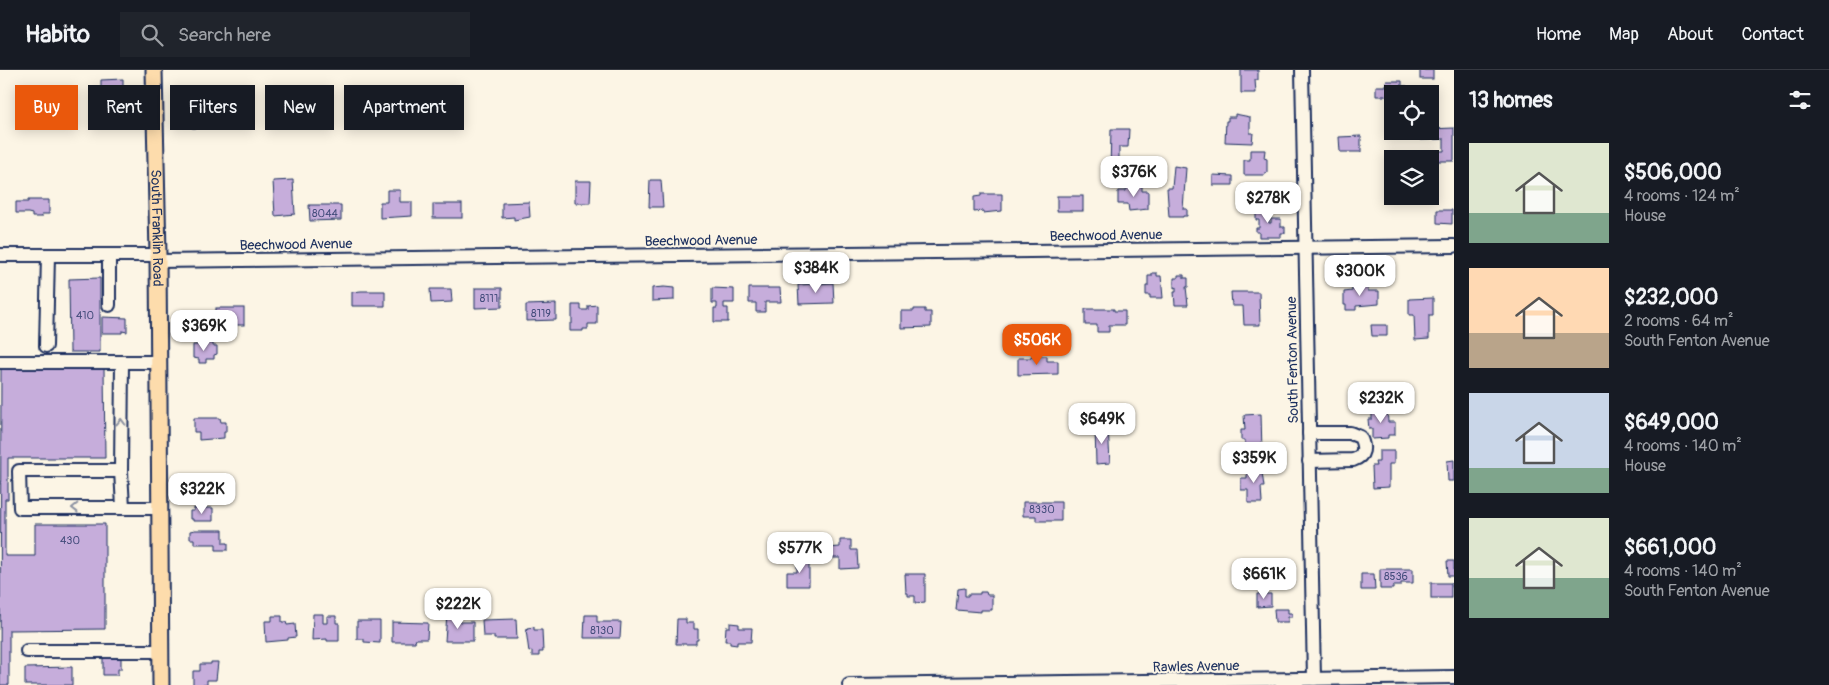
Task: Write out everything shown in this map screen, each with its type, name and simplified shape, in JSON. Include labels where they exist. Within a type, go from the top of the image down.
[{"type":"main road","name":"South Franklin Road","points":[[154,70],[158,258],[161,685]]},
{"type":"street","name":"South Fenton Avenue","points":[[1302,70],[1314,679]]},
{"type":"street","name":"Beechwood Avenue","points":[[0,255],[109,255],[158,258],[1454,246]]},
{"type":"street","points":[[46,346],[48,255]]},
{"type":"street","points":[[109,255],[109,305]]},
{"type":"street","points":[[0,362],[158,362]]},
{"type":"street","points":[[122,362],[121,471],[123,507]]},
{"type":"street","points":[[1309,433],[1350,433],[1360,437],[1363,443],[1363,452],[1359,458],[1353,460],[1310,461]]},
{"type":"street","points":[[121,471],[19,471],[20,508],[159,508]]},
{"type":"street","points":[[27,651],[160,651]]},
{"type":"street","name":"Rawles Avenue","points":[[849,685],[1201,683],[1454,677]]},
{"type":"building","points":[[1241,70],[1258,70],[1258,80],[1255,80],[1256,93],[1241,93]]},
{"type":"building","points":[[1420,70],[1433,70],[1433,79],[1420,79]]},
{"type":"building","points":[[123,79],[123,85],[101,85],[101,80]]},
{"type":"building","points":[[1386,81],[1402,81],[1402,85],[1386,85]]},
{"type":"building","points":[[1376,86],[1384,86],[1384,96],[1376,96]]},
{"type":"building","points":[[1235,114],[1250,117],[1250,133],[1253,133],[1252,143],[1225,142],[1226,121],[1228,121],[1228,117],[1235,117]]},
{"type":"building","points":[[1454,128],[1454,161],[1439,161],[1439,151],[1444,151],[1444,139],[1439,139],[1439,129]]},
{"type":"building","points":[[1111,129],[1129,129],[1128,147],[1119,147],[1119,172],[1110,172]]},
{"type":"building","points":[[1361,136],[1361,152],[1340,152],[1339,137]]},
{"type":"building","points":[[1250,150],[1265,150],[1264,158],[1267,159],[1267,173],[1265,175],[1244,175],[1244,160],[1250,160]]},
{"type":"building","points":[[1174,166],[1186,168],[1183,209],[1187,209],[1187,216],[1183,217],[1169,217],[1167,188],[1172,188]]},
{"type":"building","points":[[1213,175],[1233,176],[1233,185],[1213,185]]},
{"type":"building","points":[[293,180],[295,214],[275,216],[273,181]]},
{"type":"building","points":[[650,180],[661,180],[663,207],[649,207]]},
{"type":"building","points":[[575,181],[591,181],[590,203],[575,203]]},
{"type":"building","points":[[1132,183],[1142,183],[1142,191],[1148,191],[1148,209],[1129,211],[1128,204],[1118,204],[1118,191],[1126,191],[1126,188],[1132,188]]},
{"type":"building","points":[[387,190],[400,190],[400,202],[412,202],[412,216],[380,218],[380,202],[387,202]]},
{"type":"building","points":[[981,194],[1002,194],[1002,211],[974,212],[974,197],[981,196]]},
{"type":"building","points":[[1057,196],[1083,196],[1083,211],[1057,211]]},
{"type":"building","points":[[28,200],[49,200],[49,214],[42,214],[42,217],[32,217],[32,214],[28,213],[16,213],[16,202],[28,202]]},
{"type":"building","points":[[529,202],[530,217],[514,220],[514,217],[502,218],[502,203]]},
{"type":"building","points":[[433,204],[462,204],[462,218],[433,218]]},
{"type":"building","points":[[309,205],[341,205],[341,220],[310,221]]},
{"type":"building","points":[[1269,206],[1269,223],[1271,223],[1271,219],[1281,219],[1281,227],[1285,227],[1285,233],[1281,233],[1281,237],[1259,237],[1259,232],[1256,232],[1256,228],[1259,228],[1259,220],[1256,220],[1256,207]]},
{"type":"building","points":[[1437,210],[1452,210],[1452,224],[1437,223]]},
{"type":"building","points":[[1152,273],[1157,273],[1157,276],[1161,276],[1163,298],[1150,298],[1150,295],[1146,295],[1148,276],[1152,276]]},
{"type":"building","points":[[1178,275],[1184,275],[1184,278],[1188,278],[1188,287],[1186,287],[1188,305],[1175,305],[1174,292],[1176,292],[1176,287],[1174,288],[1174,278],[1178,278]]},
{"type":"building","points":[[100,278],[100,352],[70,352],[69,279]]},
{"type":"building","points":[[833,283],[834,303],[799,304],[798,285]]},
{"type":"building","points":[[1368,285],[1368,291],[1379,291],[1379,304],[1356,306],[1356,310],[1346,310],[1344,292],[1352,291],[1352,286]]},
{"type":"building","points":[[475,288],[502,288],[502,307],[475,308]]},
{"type":"building","points":[[652,288],[674,288],[674,300],[652,301]]},
{"type":"building","points":[[712,288],[734,289],[734,303],[724,303],[724,308],[728,308],[728,322],[714,322],[714,308],[717,308],[717,303],[712,303]]},
{"type":"building","points":[[749,288],[780,288],[781,302],[765,302],[765,312],[756,312],[756,303],[749,303]]},
{"type":"building","points":[[430,289],[451,289],[452,302],[431,303]]},
{"type":"building","points":[[385,291],[385,306],[352,306],[352,292]]},
{"type":"building","points":[[1231,292],[1259,292],[1260,325],[1244,325],[1243,306],[1232,306]]},
{"type":"building","points":[[1433,298],[1433,315],[1429,315],[1429,339],[1415,340],[1414,315],[1409,315],[1409,299]]},
{"type":"building","points":[[556,304],[556,320],[526,321],[526,305]]},
{"type":"building","points":[[572,305],[581,305],[581,310],[588,310],[588,306],[597,305],[597,324],[588,324],[588,329],[583,329],[583,331],[570,331]]},
{"type":"building","points":[[216,308],[244,308],[244,325],[216,325]]},
{"type":"building","points":[[914,309],[925,309],[925,312],[931,312],[931,327],[901,328],[901,311],[914,311]]},
{"type":"building","points":[[1085,309],[1125,311],[1125,325],[1109,325],[1109,332],[1097,332],[1097,325],[1085,325]]},
{"type":"building","points":[[102,317],[127,318],[127,332],[102,333]]},
{"type":"building","points":[[1371,325],[1387,325],[1387,336],[1372,336]]},
{"type":"building","points":[[197,343],[213,343],[213,346],[217,346],[217,354],[214,355],[214,359],[206,359],[206,363],[199,363],[199,359],[193,358],[193,345],[197,345]]},
{"type":"building","points":[[1031,356],[1047,356],[1047,361],[1058,361],[1058,374],[1018,375],[1018,358],[1031,358]]},
{"type":"building","points":[[104,368],[105,458],[8,458],[8,499],[5,499],[5,556],[35,556],[35,524],[105,524],[105,629],[9,630],[9,685],[0,685],[1,369]]},
{"type":"building","points":[[1372,408],[1387,408],[1388,422],[1395,422],[1395,435],[1388,435],[1388,438],[1372,439],[1372,429],[1369,429],[1368,419],[1372,419]]},
{"type":"building","points":[[1261,414],[1262,452],[1245,453],[1245,440],[1241,440],[1241,430],[1245,430],[1244,415]]},
{"type":"building","points":[[194,418],[220,418],[221,422],[226,422],[224,438],[199,440],[199,432],[194,432]]},
{"type":"building","points":[[1108,426],[1110,463],[1096,464],[1095,427]]},
{"type":"building","points":[[1379,451],[1394,451],[1394,464],[1389,464],[1389,487],[1373,488],[1372,466],[1376,466],[1375,462],[1379,462]]},
{"type":"building","points":[[1454,460],[1454,481],[1448,481],[1447,461]]},
{"type":"building","points":[[1247,465],[1261,465],[1264,487],[1261,487],[1262,503],[1248,503],[1248,490],[1241,490],[1241,478],[1247,478]]},
{"type":"building","points":[[190,482],[218,482],[218,491],[212,491],[212,496],[195,496],[195,493],[190,493]]},
{"type":"building","points":[[1023,502],[1061,502],[1061,521],[1036,521],[1036,516],[1023,516]]},
{"type":"building","points":[[194,508],[213,508],[213,521],[193,521],[193,519],[190,519],[190,511],[194,511]]},
{"type":"building","points":[[223,530],[223,543],[228,543],[228,550],[216,550],[216,544],[194,544],[194,539],[190,539],[190,531]]},
{"type":"building","points":[[840,540],[851,540],[851,550],[857,550],[858,568],[840,569],[840,558],[828,558],[828,548],[840,547]]},
{"type":"building","points":[[797,558],[809,558],[809,586],[787,586],[787,572],[797,572]]},
{"type":"building","points":[[1447,561],[1454,561],[1454,576],[1448,576]]},
{"type":"building","points":[[1380,569],[1413,569],[1413,583],[1401,583],[1401,586],[1393,586],[1393,589],[1380,589]]},
{"type":"building","points":[[905,574],[925,574],[925,602],[915,603],[915,596],[908,596],[908,593],[906,593]]},
{"type":"building","points":[[1361,574],[1374,574],[1375,590],[1361,590]]},
{"type":"building","points":[[1431,583],[1451,583],[1451,598],[1431,598]]},
{"type":"building","points":[[965,588],[965,596],[968,596],[968,594],[980,594],[980,592],[992,595],[992,610],[981,610],[981,612],[956,610],[958,589]]},
{"type":"building","points":[[1257,594],[1271,594],[1271,606],[1257,607]]},
{"type":"building","points":[[1274,609],[1288,609],[1288,613],[1292,613],[1292,617],[1288,617],[1288,622],[1275,622]]},
{"type":"building","points":[[447,613],[456,613],[456,622],[473,622],[473,641],[445,641]]},
{"type":"building","points":[[313,614],[323,614],[323,623],[327,623],[327,616],[336,616],[336,623],[339,623],[339,641],[327,641],[327,639],[312,640]]},
{"type":"building","points":[[585,615],[597,615],[597,622],[621,622],[620,638],[584,638]]},
{"type":"building","points":[[272,616],[282,616],[282,622],[286,622],[287,625],[295,624],[296,637],[288,638],[288,640],[266,642],[265,621],[272,621]]},
{"type":"building","points":[[516,619],[517,639],[494,639],[494,636],[483,636],[482,620]]},
{"type":"building","points":[[677,619],[686,619],[686,623],[694,623],[694,629],[698,629],[696,644],[676,644]]},
{"type":"building","points":[[357,621],[380,621],[380,643],[364,642],[364,639],[357,639]]},
{"type":"building","points":[[392,622],[428,623],[427,639],[416,639],[415,642],[392,642]]},
{"type":"building","points":[[730,623],[739,624],[739,628],[752,628],[751,642],[737,642],[737,645],[730,644],[730,641],[725,641],[726,627],[730,627]]},
{"type":"building","points":[[534,627],[534,630],[542,630],[543,652],[539,652],[539,656],[532,656],[532,651],[529,652],[526,630],[528,630],[527,628]]},
{"type":"building","points":[[103,655],[121,655],[121,669],[118,669],[118,675],[103,675]]},
{"type":"building","points":[[211,662],[218,662],[216,680],[207,680],[207,685],[193,685],[193,671],[200,671],[200,664],[211,664]]},
{"type":"building","points":[[72,667],[72,685],[25,685],[25,668]]}]
